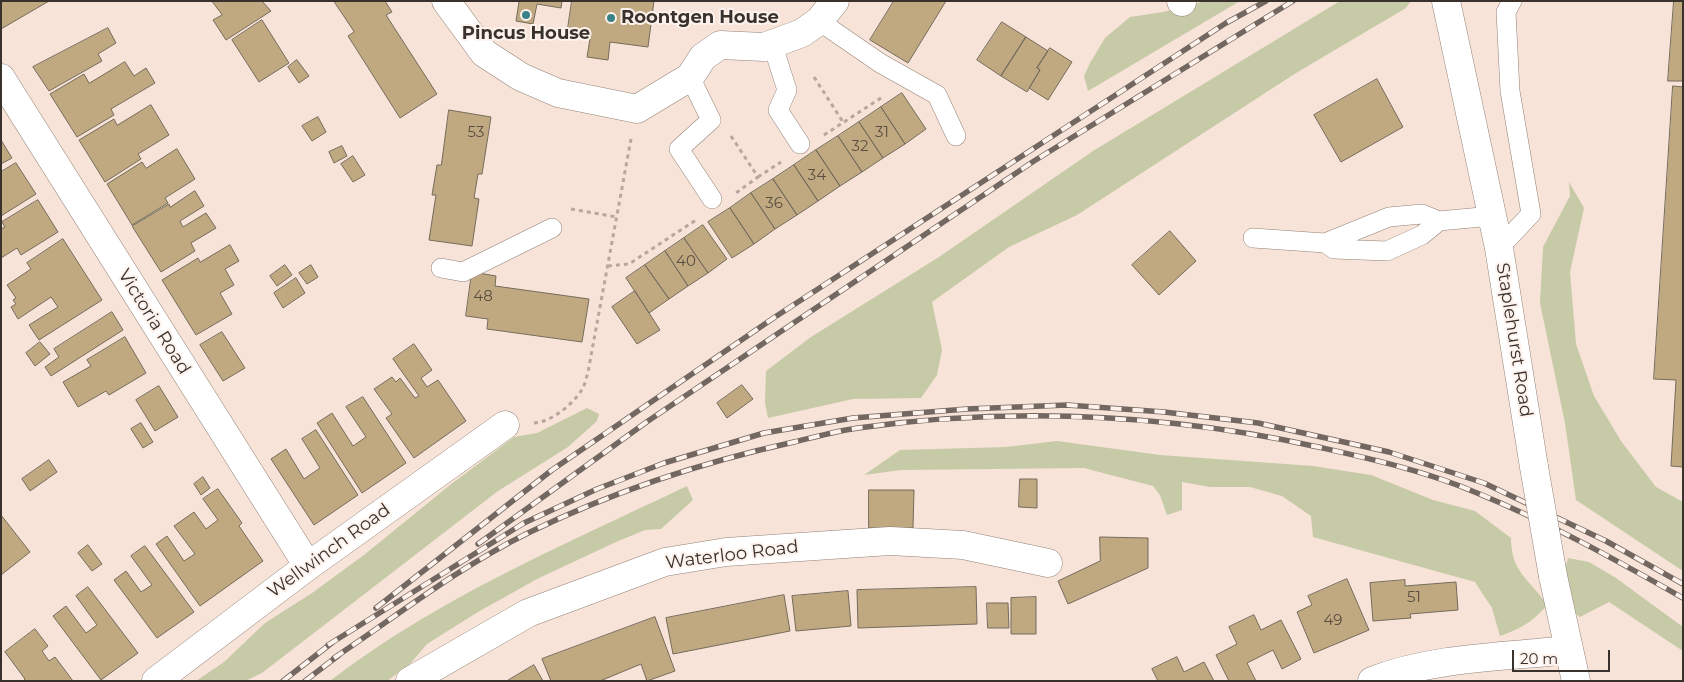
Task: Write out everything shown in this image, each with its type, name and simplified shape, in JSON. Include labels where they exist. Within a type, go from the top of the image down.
[{"type":"street","points":[[446,1],[484,53],[521,77],[558,93],[636,109],[690,77],[703,56],[720,45],[764,48],[802,33],[827,11]]},
{"type":"street","name":"Staplehurst Road","points":[[1446,1],[1500,248],[1553,576],[1576,681]]},
{"type":"street","name":"Victoria Road","points":[[1,78],[308,566]]},
{"type":"street","name":"Wellwinch Road","points":[[156,681],[308,566],[505,425]]},
{"type":"street","name":"Waterloo Road","points":[[410,681],[528,613],[665,562],[726,552],[890,541],[963,544],[1048,563]]},
{"type":"street","points":[[1372,681],[1389,674],[1434,664],[1569,650]]},
{"type":"lane","points":[[1500,248],[1531,214],[1510,91],[1506,12],[1512,1]]},
{"type":"lane","points":[[827,11],[880,63],[937,95],[956,136]]},
{"type":"lane","points":[[772,44],[787,90],[778,110],[800,144]]},
{"type":"lane","points":[[690,77],[711,120],[679,149],[712,199]]},
{"type":"lane","points":[[1325,244],[1389,217],[1422,214],[1439,221],[1492,216]]},
{"type":"lane","points":[[1253,238],[1325,244],[1334,249],[1387,251],[1422,235],[1439,221]]},
{"type":"lane","points":[[441,268],[464,272],[552,228]]},
{"type":"path","points":[[814,78],[843,122]]},
{"type":"path","points":[[505,425],[544,423],[571,402],[582,390],[588,372],[636,109]]},
{"type":"path","points":[[565,208],[617,217]]},
{"type":"green space","points":[[1206,1],[1240,1],[1088,91],[1084,76],[1090,63],[1105,38],[1130,17],[1163,12]]},
{"type":"green space","points":[[1340,1],[1411,1],[1406,8],[1296,73],[1077,215],[1009,247],[932,302],[942,350],[937,375],[921,398],[853,399],[768,418],[765,403],[766,371],[811,337],[939,257],[1093,151]]},
{"type":"green space","points":[[1569,182],[1584,208],[1570,272],[1576,344],[1594,396],[1621,441],[1656,487],[1683,502],[1683,571],[1576,500],[1565,423],[1540,303],[1543,247],[1570,196]]},
{"type":"green space","points":[[587,408],[599,414],[597,421],[568,447],[498,491],[262,673],[245,681],[196,681],[224,662],[265,623],[312,593],[364,555],[450,485],[514,437],[537,433]]},
{"type":"green space","points":[[1057,441],[1160,455],[1313,466],[1371,475],[1433,500],[1475,511],[1511,538],[1514,559],[1518,567],[1547,605],[1526,624],[1500,636],[1492,608],[1475,582],[1313,537],[1311,516],[1282,496],[1250,487],[1210,487],[1182,482],[1182,510],[1167,515],[1160,495],[1153,486],[1084,468],[901,470],[864,475],[900,450],[1006,447]]},
{"type":"green space","points":[[687,486],[693,500],[661,529],[645,530],[537,579],[478,612],[427,644],[410,664],[387,681],[330,681],[414,623],[458,598],[549,551]]},
{"type":"green space","points":[[1568,558],[1589,562],[1616,578],[1683,627],[1683,651],[1609,602],[1580,617],[1563,604],[1563,576]]},
{"type":"building","points":[[1,1],[49,1],[1,29]]},
{"type":"building","points":[[212,1],[262,1],[271,11],[226,40],[213,20],[222,15]]},
{"type":"building","points":[[334,1],[385,1],[392,12],[386,15],[437,94],[400,118],[348,36],[354,32]]},
{"type":"building","name":"Pincus House","points":[[514,1],[562,1],[561,8],[537,4],[533,24],[516,21],[519,2]]},
{"type":"building","name":"Roontgen House","points":[[572,1],[654,1],[648,47],[610,42],[608,60],[587,57],[590,39],[567,35]]},
{"type":"building","points":[[894,1],[946,1],[908,63],[870,40]]},
{"type":"building","points":[[1674,1],[1683,1],[1683,81],[1668,81]]},
{"type":"building","points":[[262,20],[289,63],[259,82],[232,40]]},
{"type":"building","points":[[1002,22],[1026,37],[1001,76],[977,60]]},
{"type":"building","points":[[108,28],[116,43],[98,54],[102,61],[49,91],[33,67]]},
{"type":"building","points":[[1026,37],[1048,51],[1037,68],[1040,70],[1027,92],[1001,76]]},
{"type":"building","points":[[1050,48],[1072,62],[1048,100],[1029,88],[1040,70],[1037,68]]},
{"type":"building","points":[[297,60],[309,76],[299,83],[288,67]]},
{"type":"building","points":[[125,62],[134,76],[146,68],[155,83],[111,109],[114,115],[77,137],[50,94],[84,74],[89,83]]},
{"type":"building","points":[[1377,79],[1403,127],[1341,162],[1314,115]]},
{"type":"building","points":[[1673,86],[1683,87],[1683,467],[1671,466],[1676,380],[1654,379]]},
{"type":"building","points":[[902,93],[926,129],[905,144],[881,107]]},
{"type":"building","points":[[151,105],[169,135],[138,154],[141,159],[105,182],[79,140],[114,119],[117,125]]},
{"type":"building","points":[[881,107],[905,144],[883,158],[859,122]]},
{"type":"building","points":[[449,110],[491,117],[482,174],[478,174],[474,198],[479,199],[472,246],[429,240],[436,195],[432,195],[437,165],[441,165]]},
{"type":"building","points":[[318,117],[326,132],[312,141],[302,126]]},
{"type":"building","points":[[859,122],[883,158],[862,172],[838,136]]},
{"type":"building","points":[[838,136],[862,172],[840,186],[816,150]]},
{"type":"building","points":[[1,140],[12,158],[1,164]]},
{"type":"building","points":[[342,146],[347,156],[334,163],[329,152]]},
{"type":"building","points":[[177,149],[195,179],[165,198],[168,203],[132,225],[107,184],[142,162],[146,168]]},
{"type":"building","points":[[816,150],[840,186],[818,201],[794,165]]},
{"type":"building","points":[[353,156],[365,175],[353,182],[341,164]]},
{"type":"building","points":[[16,163],[36,194],[1,216],[1,172]]},
{"type":"building","points":[[794,165],[818,201],[797,215],[773,179]]},
{"type":"building","points":[[773,179],[797,215],[775,229],[751,193]]},
{"type":"building","points":[[195,191],[204,206],[180,221],[183,227],[206,213],[216,228],[191,243],[195,251],[161,272],[132,226],[169,204],[170,207]]},
{"type":"building","points":[[751,193],[775,229],[754,244],[730,208]]},
{"type":"building","points":[[38,200],[58,232],[21,255],[17,248],[1,258],[1,229],[5,227],[2,222]]},
{"type":"building","points":[[730,208],[754,244],[732,258],[708,222]]},
{"type":"building","points":[[703,225],[727,259],[708,273],[684,238]]},
{"type":"building","points":[[1170,231],[1196,261],[1159,295],[1132,265]]},
{"type":"building","points":[[684,238],[708,273],[688,286],[665,251]]},
{"type":"building","points":[[63,239],[102,300],[39,340],[29,325],[58,307],[51,297],[18,319],[11,307],[16,304],[13,300],[16,298],[7,285],[31,269],[27,263]]},
{"type":"building","points":[[230,245],[239,261],[225,269],[234,285],[220,293],[232,314],[196,335],[162,280],[198,258],[200,262]]},
{"type":"building","points":[[665,251],[688,286],[669,299],[645,265]]},
{"type":"building","points":[[285,265],[292,275],[277,286],[270,276]]},
{"type":"building","points":[[311,265],[318,277],[307,284],[299,273]]},
{"type":"building","points":[[645,265],[669,299],[649,313],[626,278]]},
{"type":"building","points":[[472,272],[496,276],[495,286],[589,299],[582,342],[487,329],[488,319],[466,316]]},
{"type":"building","points":[[296,278],[305,293],[283,308],[274,293]]},
{"type":"building","points":[[635,291],[660,330],[637,344],[612,307]]},
{"type":"building","points":[[112,312],[123,330],[51,376],[45,367],[59,357],[54,349]]},
{"type":"building","points":[[222,332],[245,368],[223,381],[200,345]]},
{"type":"building","points":[[125,337],[146,373],[109,395],[106,391],[78,407],[63,382],[91,366],[87,360]]},
{"type":"building","points":[[40,342],[50,354],[35,366],[26,353]]},
{"type":"building","points":[[414,344],[432,370],[421,378],[427,387],[438,380],[466,421],[414,458],[386,418],[392,414],[374,389],[392,377],[396,382],[400,378],[415,398],[419,396],[393,359]]},
{"type":"building","points":[[742,385],[753,399],[727,418],[717,403]]},
{"type":"building","points":[[159,386],[178,417],[155,431],[136,400]]},
{"type":"building","points":[[363,397],[406,463],[362,493],[317,423],[332,413],[353,446],[366,437],[346,407]]},
{"type":"building","points":[[141,423],[153,442],[143,448],[131,429]]},
{"type":"building","points":[[316,430],[358,495],[314,525],[271,459],[286,449],[304,479],[320,468],[302,439]]},
{"type":"building","points":[[49,460],[57,472],[30,491],[22,479]]},
{"type":"building","points":[[203,477],[210,488],[201,495],[194,484]]},
{"type":"building","points":[[1020,479],[1037,479],[1037,508],[1019,507]]},
{"type":"building","points":[[218,489],[242,523],[239,526],[263,561],[200,606],[156,544],[167,536],[184,561],[195,554],[174,526],[194,512],[206,529],[218,520],[203,499]]},
{"type":"building","points":[[869,490],[914,490],[913,528],[869,528]]},
{"type":"building","points":[[1,515],[30,552],[1,575]]},
{"type":"building","points":[[1100,537],[1148,538],[1148,568],[1068,604],[1058,581],[1100,561]]},
{"type":"building","points":[[88,545],[102,564],[92,571],[78,553]]},
{"type":"building","points":[[145,546],[194,612],[157,638],[114,580],[126,571],[141,592],[152,585],[131,556]]},
{"type":"building","points":[[1347,579],[1369,630],[1314,653],[1297,612],[1312,605],[1308,596]]},
{"type":"building","points":[[1405,580],[1405,586],[1456,582],[1458,610],[1410,614],[1411,618],[1373,621],[1370,583]]},
{"type":"building","points":[[88,587],[138,653],[101,680],[53,616],[66,606],[86,633],[97,625],[76,596]]},
{"type":"building","points":[[976,587],[977,624],[858,628],[857,590]]},
{"type":"building","points":[[848,591],[851,626],[796,631],[792,596]]},
{"type":"building","points":[[784,595],[790,631],[673,654],[666,618]]},
{"type":"building","points":[[1036,597],[1036,634],[1011,634],[1011,598]]},
{"type":"building","points":[[987,603],[1008,603],[1009,628],[988,628]]},
{"type":"building","points":[[1254,615],[1261,630],[1281,620],[1301,659],[1282,669],[1273,650],[1247,663],[1256,681],[1229,681],[1216,655],[1237,644],[1229,627]]},
{"type":"building","points":[[655,617],[675,671],[647,681],[641,664],[600,681],[551,681],[542,659]]},
{"type":"building","points":[[35,629],[48,646],[42,651],[49,661],[55,657],[73,681],[23,681],[25,679],[5,652]]},
{"type":"building","points":[[1177,657],[1184,672],[1204,662],[1214,681],[1158,681],[1152,669]]},
{"type":"building","points":[[534,665],[543,681],[507,681]]},
{"type":"railway","points":[[376,608],[552,470],[775,317],[1226,23],[1266,1]]},
{"type":"railway","points":[[478,544],[648,421],[1034,161],[1293,1]]},
{"type":"railway","points":[[328,645],[524,523],[597,489],[664,463],[764,433],[853,418],[967,409],[1067,405],[1164,412],[1258,423],[1389,452],[1484,483],[1606,541],[1683,584]]},
{"type":"railway","points":[[334,658],[429,592],[502,546],[560,518],[625,491],[726,459],[834,432],[915,421],[973,417],[1088,417],[1204,427],[1318,447],[1378,461],[1458,485],[1530,516],[1582,542],[1683,598]]},
{"type":"railway","points":[[283,681],[333,642]]},
{"type":"railway","points":[[305,681],[339,655]]},
{"type":"place","name":"Pincus House","points":[[526,15]]},
{"type":"place","name":"Roontgen House","points":[[611,18]]}]
